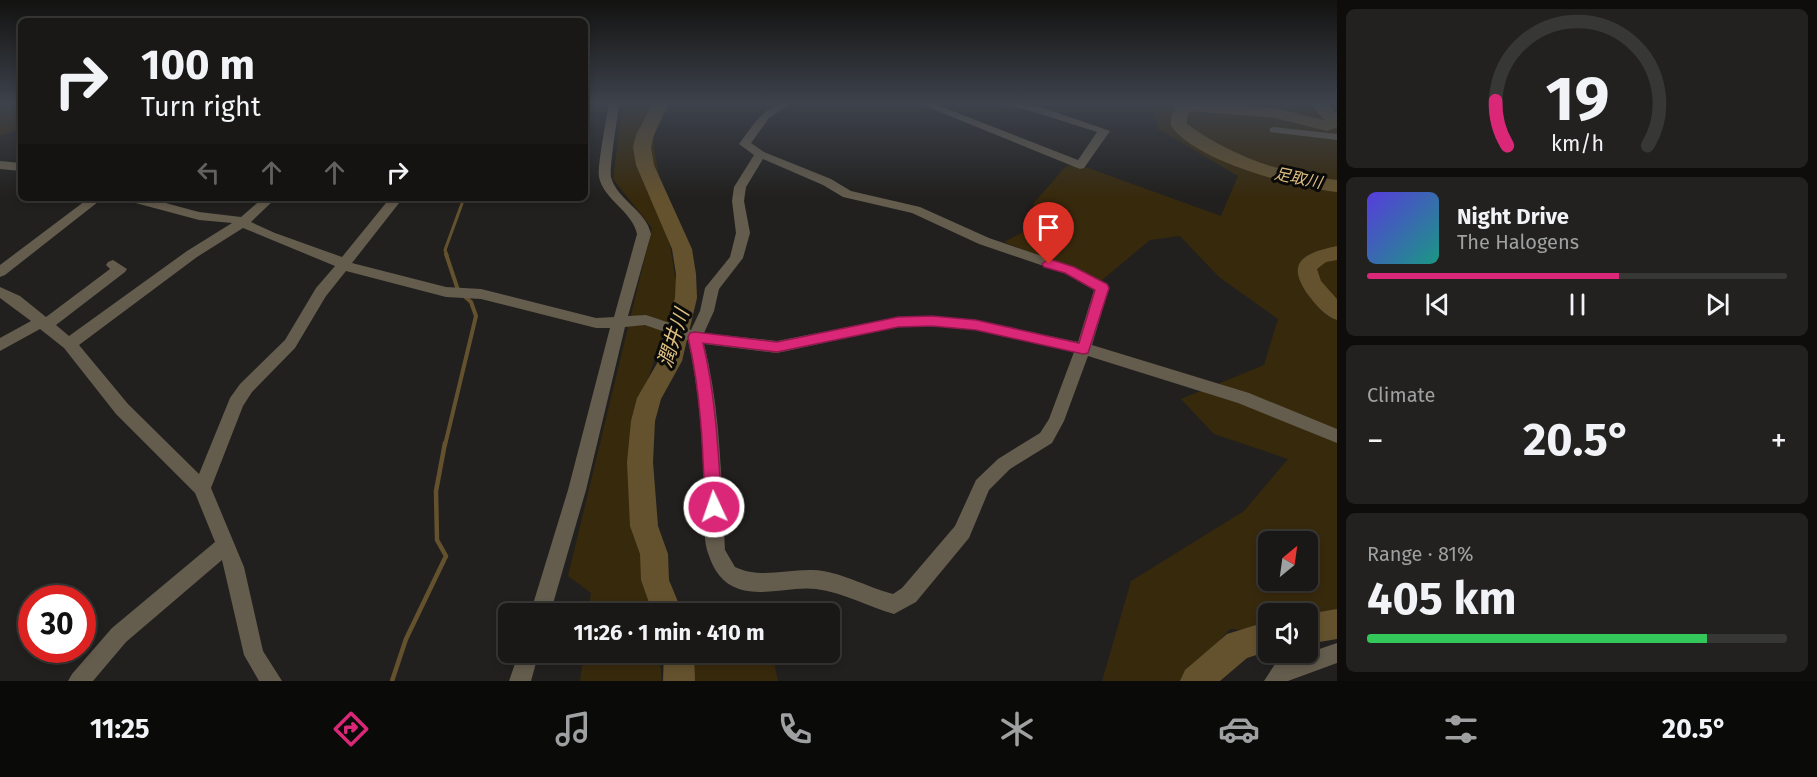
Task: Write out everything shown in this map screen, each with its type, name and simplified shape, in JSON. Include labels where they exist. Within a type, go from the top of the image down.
[{"type":"street","points":[[543,603],[577,490],[644,234],[642,224],[618,198],[605,177],[610,135]]},
{"type":"street","points":[[752,135],[745,144],[760,153],[827,182],[847,194],[916,210],[984,241],[1069,270],[1102,288],[1083,349],[1056,421],[1046,438],[1004,464],[982,485],[962,532],[909,595],[894,604],[871,598],[833,582],[813,579],[756,583],[741,580],[728,574],[716,551],[709,420],[704,375],[692,336],[707,311],[712,288],[736,258],[742,233],[738,201],[740,187],[760,153]]},
{"type":"street","points":[[1003,135],[1080,165],[1101,135]]},
{"type":"street","points":[[1317,135],[1337,137]]},
{"type":"street","points":[[0,165],[18,168]]},
{"type":"street","points":[[0,272],[93,201]]},
{"type":"street","points":[[143,201],[198,216],[228,217],[342,264],[411,285],[446,292],[481,294],[597,323],[646,320],[692,336],[777,347],[898,322],[932,321],[976,325],[1083,349],[1243,398],[1337,435]]},
{"type":"street","points":[[69,344],[192,254],[243,223],[267,201]]},
{"type":"street","points":[[202,488],[236,403],[246,388],[290,344],[315,301],[342,264],[394,201]]},
{"type":"street","points":[[0,345],[43,324],[120,269],[113,265]]},
{"type":"street","points":[[0,292],[15,300],[69,344],[122,409],[202,488],[234,567],[254,655],[271,681]]},
{"type":"street","points":[[79,681],[119,635],[224,546]]},
{"type":"street","points":[[1275,681],[1282,671],[1337,653]]},
{"type":"street","points":[[520,681],[526,663]]},
{"type":"shaded area","points":[[619,135],[652,135],[678,295],[642,395],[643,497],[654,603],[590,603],[591,593],[568,576],[652,228],[613,179]]},
{"type":"shaded area","points":[[1168,135],[1337,135],[1337,635],[1318,634],[1318,603],[1258,603],[1258,630],[1230,629],[1182,681],[1102,681],[1131,581],[1244,511],[1288,459],[1214,434],[1181,399],[1264,365],[1278,319],[1219,277],[1180,236],[1150,240],[1101,281],[1004,242],[1050,218],[1069,224],[1070,222],[1056,218],[1033,204],[1066,166],[1080,165],[1221,216],[1238,176]]},
{"type":"shaded area","points":[[583,663],[660,663],[662,681],[580,681]]},
{"type":"shaded area","points":[[693,663],[774,663],[778,681],[690,681]]},
{"type":"waterway","name":"潤井川","points":[[645,135],[642,147],[645,165],[682,249],[686,274],[686,298],[670,361],[649,398],[643,421],[640,462],[644,526],[654,554],[655,580],[664,603]]},
{"type":"waterway","name":"足取川","points":[[1191,135],[1254,167],[1297,180],[1337,186]]},
{"type":"waterway","points":[[447,255],[445,250],[463,201]]},
{"type":"waterway","name":"足取川","points":[[1337,253],[1320,256],[1311,262],[1307,269],[1313,285],[1337,312]]},
{"type":"waterway","points":[[446,254],[458,290]]},
{"type":"waterway","points":[[445,445],[476,316],[471,302],[463,295]]},
{"type":"waterway","points":[[392,681],[406,639],[446,556],[437,540],[436,491],[445,443]]},
{"type":"waterway","name":"足取川","points":[[1318,627],[1337,624]]},
{"type":"waterway","name":"足取川","points":[[1196,681],[1238,645],[1258,639]]},
{"type":"waterway","name":"潤井川","points":[[679,663],[679,681]]},
{"type":"route","points":[[714,507],[704,375],[695,337],[777,347],[898,322],[932,321],[976,325],[1083,349],[1102,288],[1069,270],[1049,264]]}]
